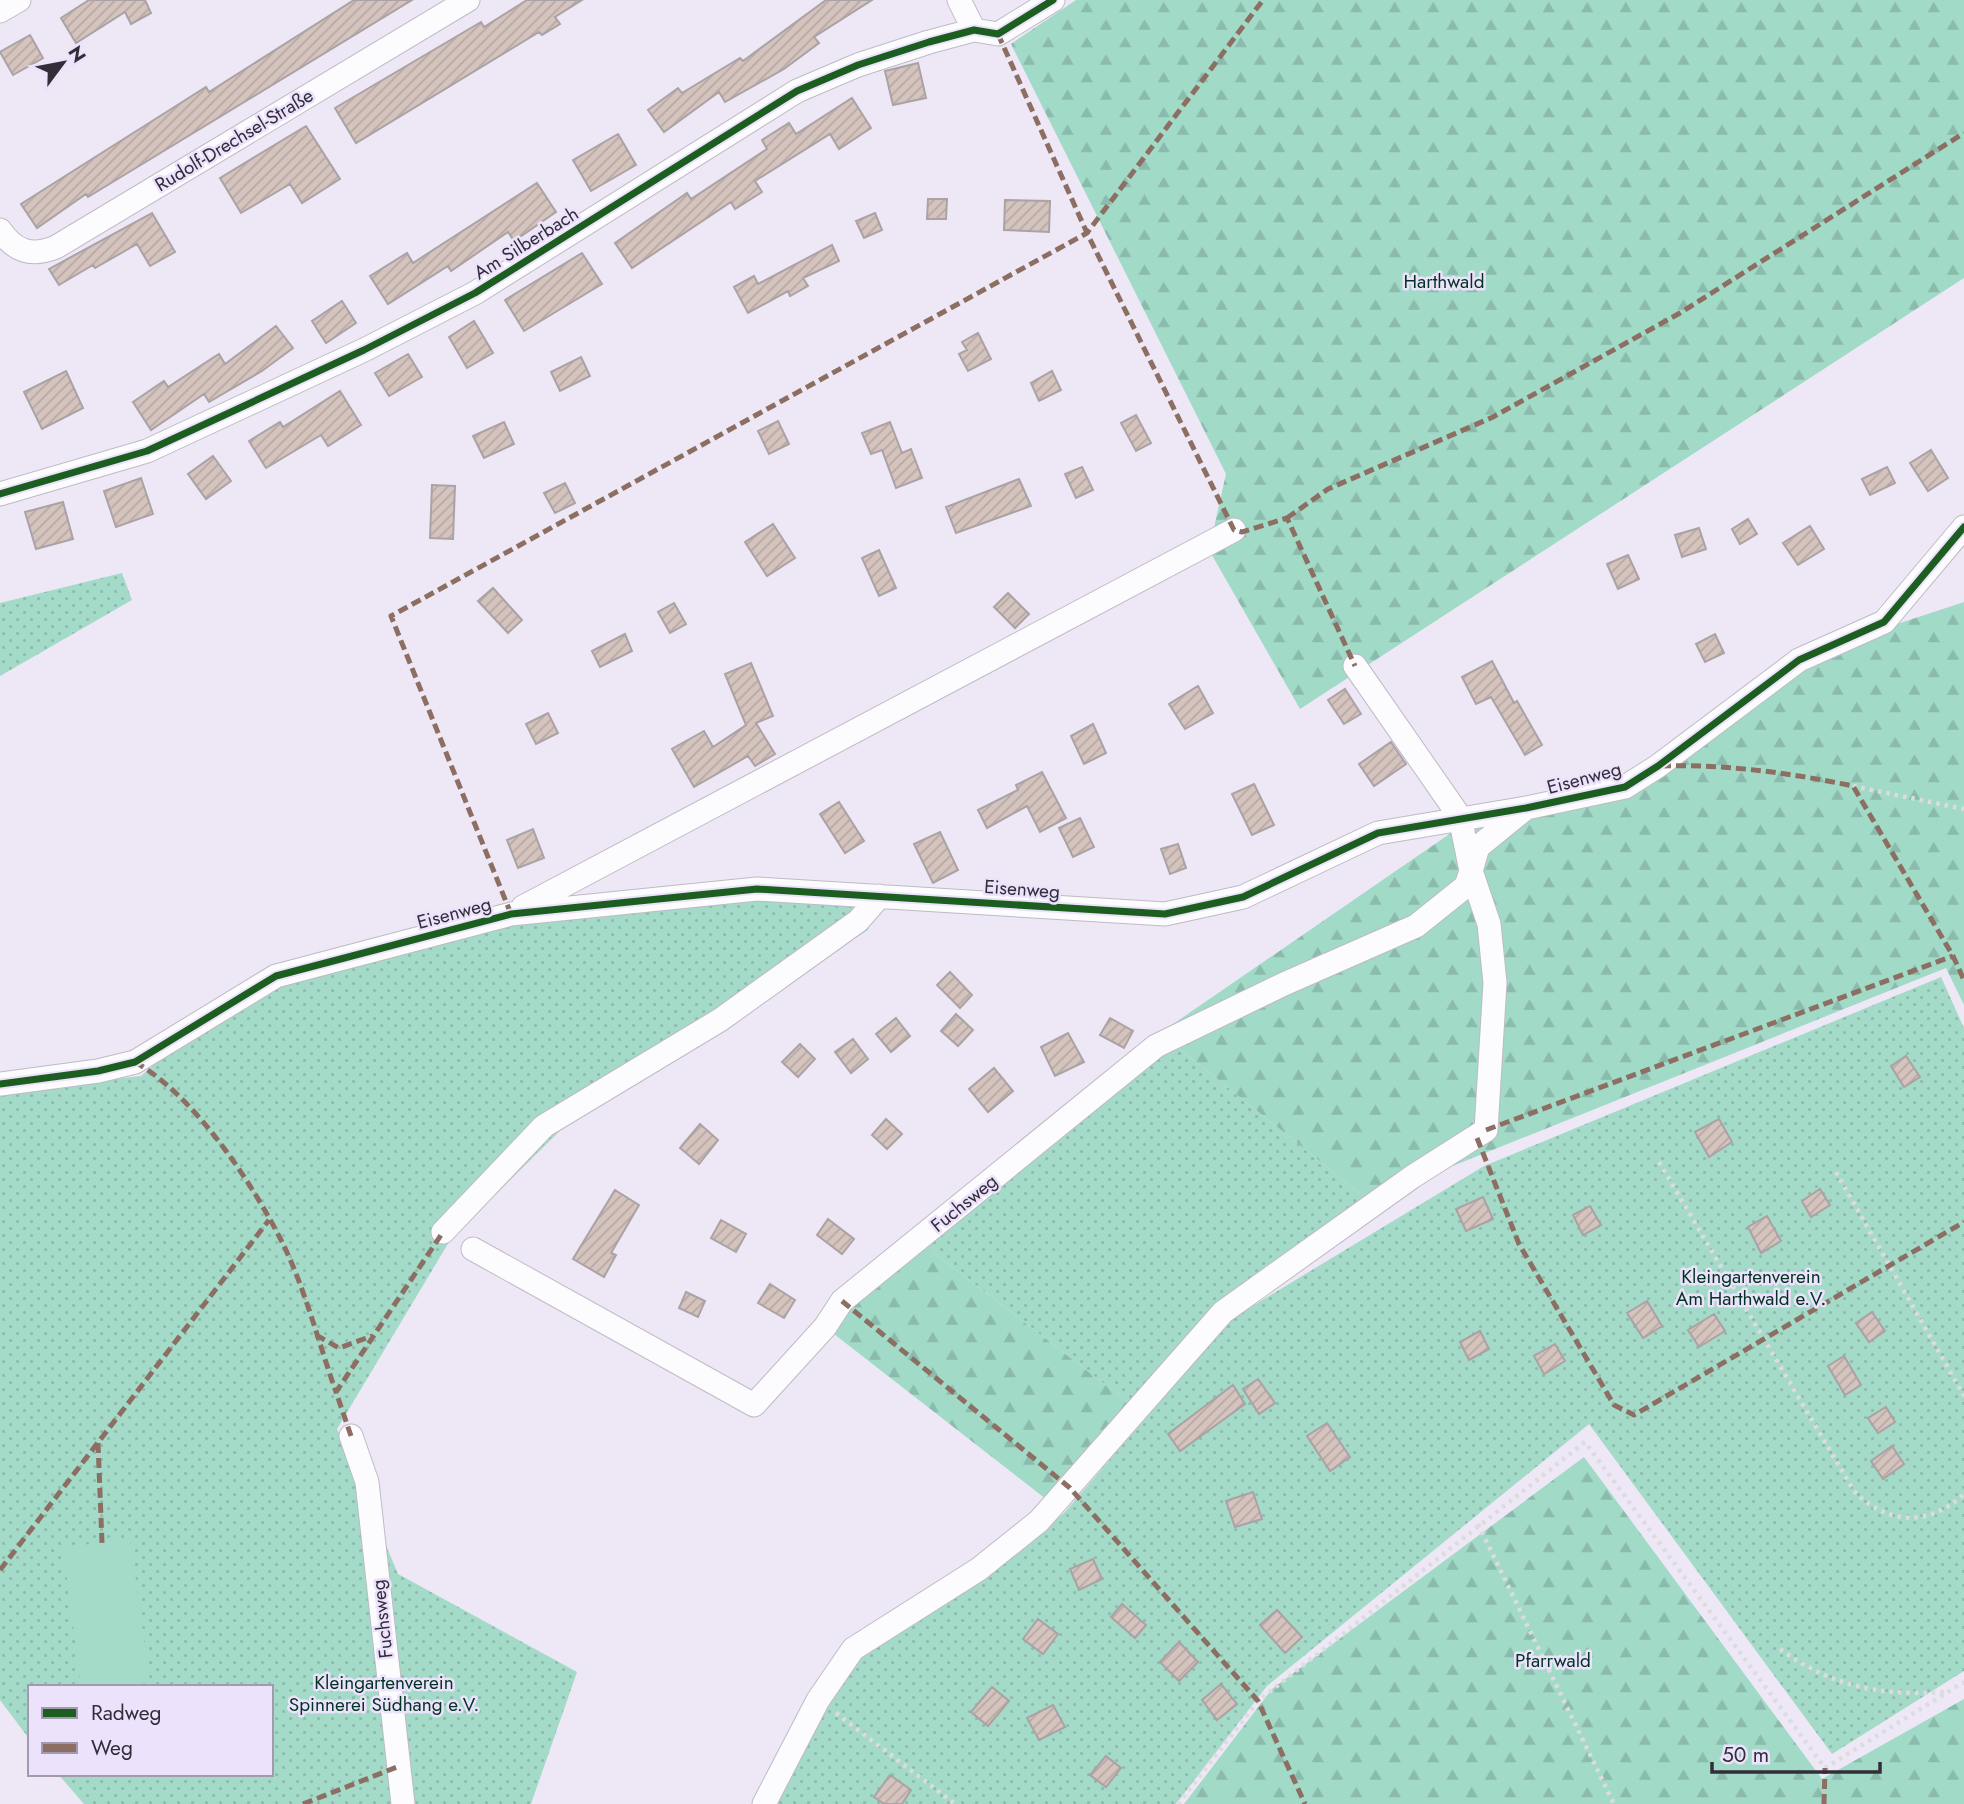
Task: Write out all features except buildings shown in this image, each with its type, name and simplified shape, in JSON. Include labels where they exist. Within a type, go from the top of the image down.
[{"type":"street","points":[[0,11],[19,0]]},
{"type":"street","name":"Rudolf-Drechsel-Straße","points":[[0,230],[20,251],[40,254],[56,247],[468,0]]},
{"type":"street","points":[[959,0],[974,30]]},
{"type":"street","name":"Am Silberbach","points":[[0,494],[147,451],[352,356],[475,293],[797,91],[858,65],[974,30],[998,34],[1053,0]]},
{"type":"street","name":"Eisenweg","points":[[0,1084],[135,1062],[276,976],[511,914],[757,889],[1165,914],[1243,897],[1378,833],[1460,817],[1526,808],[1625,787],[1658,766],[1799,660],[1884,622],[1964,527]]},
{"type":"street","points":[[511,914],[1234,530]]},
{"type":"street","points":[[764,1804],[818,1699],[853,1649],[979,1569],[1040,1521],[1223,1312],[1412,1177],[1486,1130],[1494,983],[1489,924],[1471,872],[1460,817],[1355,666]]},
{"type":"street","points":[[1471,872],[1478,847],[1526,808]]},
{"type":"street","name":"Fuchsweg","points":[[473,1249],[754,1405],[825,1327],[842,1301],[1156,1046],[1284,984],[1416,926],[1466,886],[1471,872]]},
{"type":"street","points":[[443,1232],[544,1126],[720,1020],[858,920],[880,896]]},
{"type":"street","name":"Fuchsweg","points":[[351,1436],[367,1482],[403,1804]]},
{"type":"path","points":[[1853,786],[1964,809]]},
{"type":"path","points":[[1659,1162],[1854,1491],[1870,1508],[1891,1517],[1919,1518],[1949,1508],[1964,1494]]},
{"type":"path","points":[[1836,1172],[1964,1396]]},
{"type":"path","points":[[1178,1804],[1258,1701],[1478,1524],[1585,1442],[1825,1768],[1964,1682]]},
{"type":"path","points":[[1478,1524],[1614,1804]]},
{"type":"path","points":[[1780,1649],[1810,1670],[1843,1685],[1910,1694],[1948,1692]]},
{"type":"path","points":[[818,1699],[955,1804]]},
{"type":"green space","name":"Harthwald","points":[[1076,0],[1964,0],[1964,278],[1300,709],[1209,550],[1226,474],[1011,44]]},
{"type":"green space","points":[[122,573],[132,600],[0,676],[0,603]]},
{"type":"green space","points":[[1964,602],[1964,1005],[1946,968],[1368,1200],[1160,1033],[1464,824],[1585,802],[1805,667],[1885,628]]},
{"type":"green space","name":"Kleingartenverein Spinnerei Südhang e.V.","points":[[707,900],[877,901],[868,930],[573,1118],[452,1237],[337,1429],[398,1574],[577,1672],[531,1804],[84,1804],[60,1776],[273,1776],[273,1685],[28,1685],[28,1737],[0,1700],[0,1091],[141,1076],[169,1052],[285,980],[507,922]]},
{"type":"green space","name":"Kleingartenverein Am Harthwald e.V.","points":[[1941,977],[1964,1028],[1964,1671],[1832,1754],[1589,1424],[1267,1686],[1176,1804],[772,1804],[830,1694],[859,1654],[990,1574],[1064,1513],[1231,1319],[1484,1166]]},
{"type":"green space","points":[[1160,1033],[1368,1200],[1129,1403],[921,1243]]},
{"type":"green space","points":[[921,1243],[1129,1403],[1046,1499],[825,1327]]},
{"type":"green space","name":"Pfarrwald","points":[[1584,1457],[1822,1779],[1964,1699],[1964,1804],[1184,1804],[1272,1689]]},
{"type":"green space","points":[[130,1538],[150,1682],[137,1685],[81,1685],[63,1548]]},
{"type":"marked path","points":[[511,914],[391,616],[1087,233],[1263,0]]},
{"type":"marked path","points":[[998,34],[1087,233],[1234,530],[1242,532],[1287,518],[1355,666]]},
{"type":"marked path","points":[[1287,518],[1328,489],[1493,417],[1680,313],[1964,133]]},
{"type":"marked path","points":[[1661,766],[1758,770],[1853,786],[1953,956],[1964,980]]},
{"type":"marked path","points":[[1486,1130],[1953,956]]},
{"type":"marked path","points":[[135,1062],[157,1077],[201,1119],[256,1196],[292,1264],[336,1392]]},
{"type":"marked path","points":[[1477,1138],[1519,1244],[1614,1405],[1634,1415],[1964,1222]]},
{"type":"marked path","points":[[0,1570],[269,1220]]},
{"type":"marked path","points":[[351,1436],[336,1392],[443,1232]]},
{"type":"marked path","points":[[842,1301],[1070,1488],[1258,1701],[1305,1804]]},
{"type":"marked path","points":[[316,1335],[339,1348],[372,1336]]},
{"type":"marked path","points":[[98,1443],[102,1543]]},
{"type":"marked path","points":[[303,1804],[397,1767]]},
{"type":"marked path","points":[[1824,1804],[1825,1768]]},
{"type":"cycle path","points":[[0,494],[147,451],[364,350],[475,293],[797,91],[858,65],[929,42],[974,30],[998,34],[1053,0]]},
{"type":"cycle path","points":[[0,1084],[98,1071],[135,1062],[276,976],[511,914],[757,889],[1165,914],[1243,897],[1378,833],[1526,808],[1625,787],[1658,766],[1799,660],[1884,622],[1964,527]]}]
